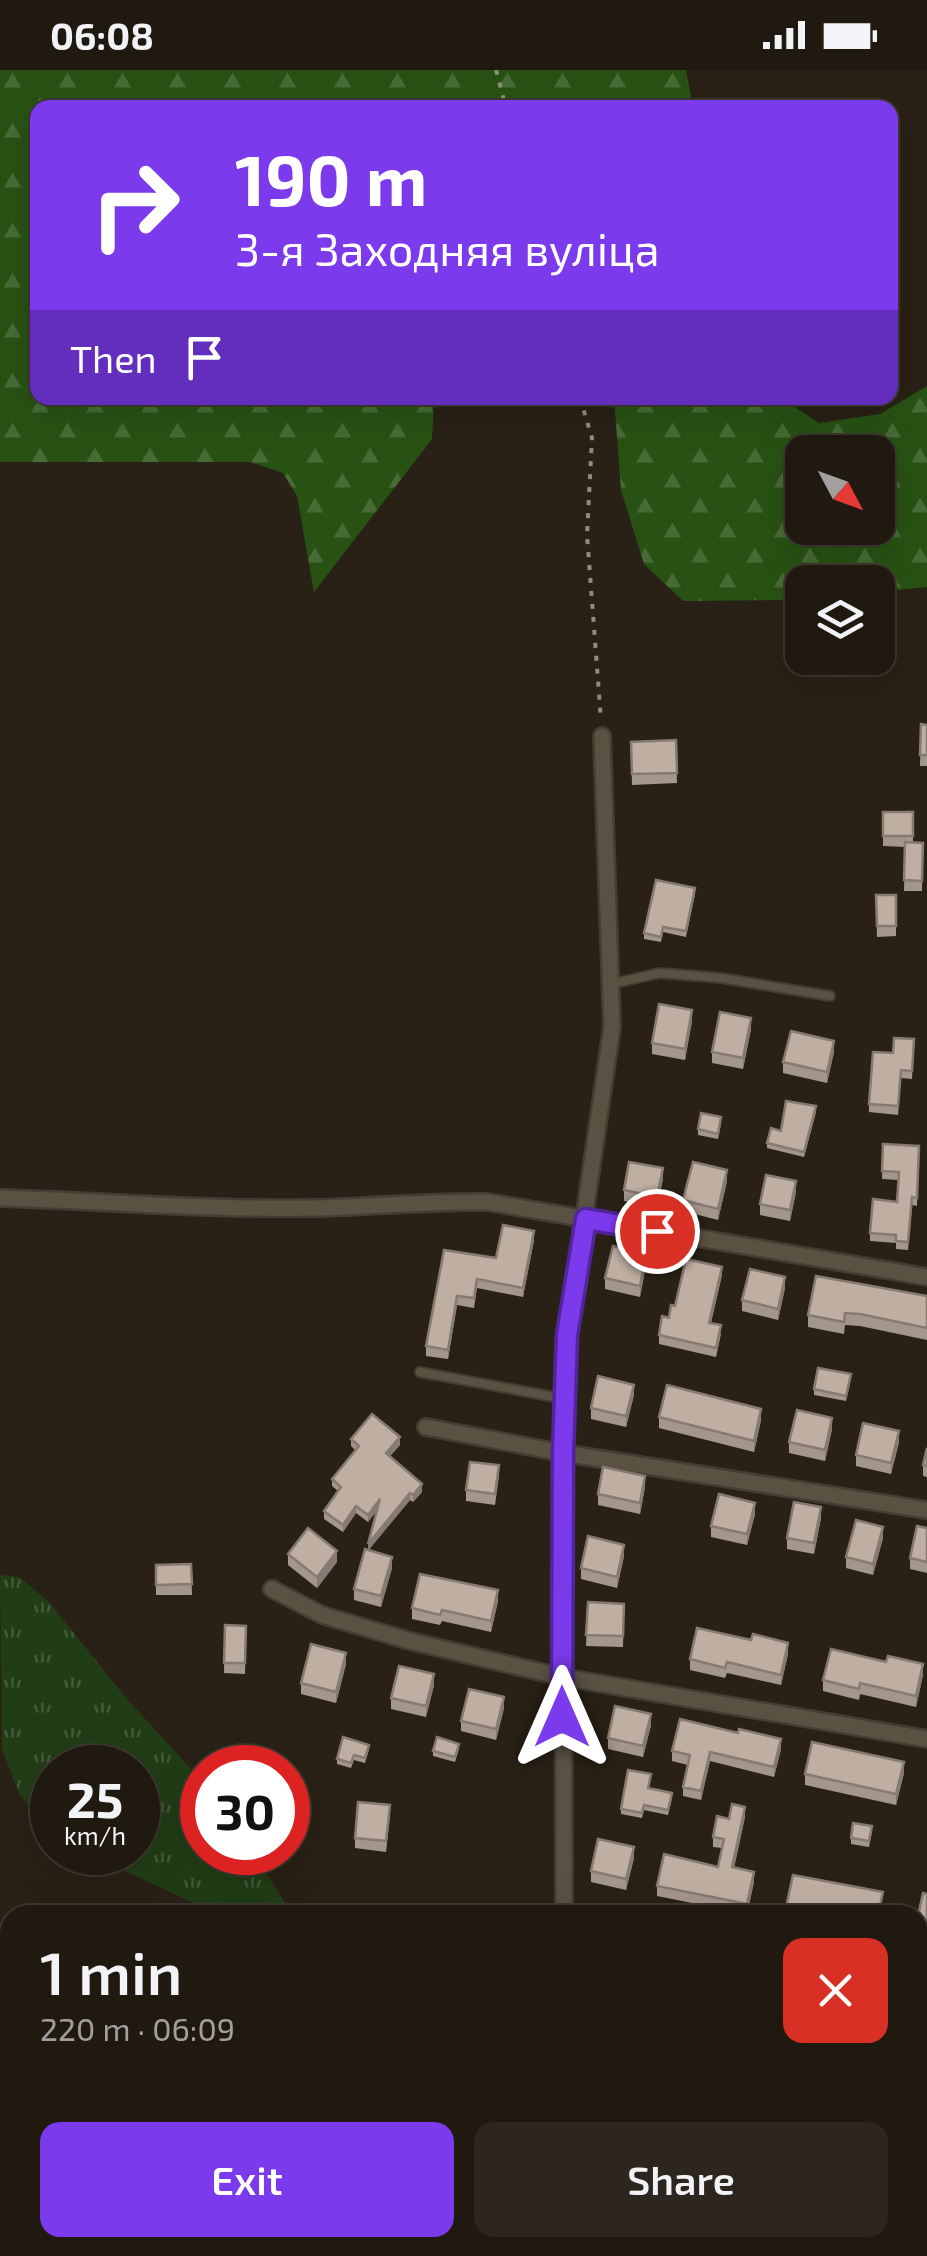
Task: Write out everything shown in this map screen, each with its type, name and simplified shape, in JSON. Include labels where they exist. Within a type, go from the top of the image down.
[{"type":"street","points":[[564,1905],[563,1453],[567,1335],[612,1028],[602,736]]},
{"type":"street","points":[[0,1198],[314,1208],[487,1202],[927,1277]]},
{"type":"street","points":[[426,1427],[563,1453],[927,1510]]},
{"type":"street","points":[[272,1589],[322,1615],[410,1641],[562,1677],[927,1739]]},
{"type":"lane","points":[[612,984],[660,974],[721,978],[830,996]]},
{"type":"lane","points":[[420,1372],[565,1399]]},
{"type":"path","points":[[496,70],[504,100]]},
{"type":"path","points":[[582,405],[592,438],[586,535],[602,736]]},
{"type":"green space","points":[[0,70],[686,70],[692,100],[30,100],[30,405],[434,405],[432,439],[314,592],[297,496],[283,473],[250,462],[0,462]]},
{"type":"green space","points":[[927,386],[927,587],[895,590],[895,565],[785,565],[785,600],[683,601],[644,564],[621,490],[615,405],[792,405],[819,423],[880,414]]},
{"type":"green space","points":[[0,1575],[19,1577],[48,1601],[126,1698],[180,1757],[180,1875],[267,1875],[287,1905],[198,1905],[134,1875],[160,1875],[160,1745],[30,1745],[30,1808],[19,1793],[2,1749]]},
{"type":"building","points":[[921,724],[927,725],[927,755],[920,755]]},
{"type":"building","points":[[676,740],[677,773],[632,774],[631,742]]},
{"type":"building","points":[[883,812],[913,812],[913,836],[883,836]]},
{"type":"building","points":[[905,842],[923,843],[922,881],[904,880]]},
{"type":"building","points":[[656,880],[695,888],[686,931],[663,927],[661,937],[644,933]]},
{"type":"building","points":[[876,895],[896,895],[896,926],[877,926]]},
{"type":"building","points":[[659,1004],[692,1010],[685,1049],[652,1043]]},
{"type":"building","points":[[720,1012],[751,1018],[743,1058],[712,1052]]},
{"type":"building","points":[[791,1031],[834,1041],[827,1072],[783,1062]]},
{"type":"building","points":[[894,1038],[914,1039],[912,1071],[901,1070],[898,1106],[869,1104],[873,1052],[893,1053]]},
{"type":"building","points":[[786,1101],[816,1106],[804,1152],[767,1143],[771,1128],[781,1131]]},
{"type":"building","points":[[701,1113],[721,1117],[718,1134],[698,1129]]},
{"type":"building","points":[[883,1144],[919,1146],[917,1198],[912,1197],[908,1242],[896,1241],[896,1235],[870,1233],[873,1199],[897,1202],[899,1172],[882,1171]]},
{"type":"building","points":[[629,1162],[663,1168],[657,1197],[624,1190]]},
{"type":"building","points":[[693,1162],[727,1170],[718,1209],[683,1200]]},
{"type":"building","points":[[766,1175],[796,1181],[790,1210],[760,1204]]},
{"type":"building","points":[[503,1225],[534,1231],[523,1288],[477,1279],[474,1298],[457,1296],[448,1350],[426,1346],[444,1250],[496,1258]]},
{"type":"building","points":[[613,1246],[646,1254],[640,1286],[605,1278]]},
{"type":"building","points":[[686,1259],[722,1267],[709,1323],[721,1325],[716,1348],[659,1335],[662,1316],[669,1318],[671,1305],[675,1306]]},
{"type":"building","points":[[750,1269],[785,1277],[778,1309],[742,1300]]},
{"type":"building","points":[[816,1276],[927,1296],[927,1328],[860,1314],[845,1313],[844,1322],[808,1315]]},
{"type":"building","points":[[818,1368],[851,1374],[846,1396],[814,1389]]},
{"type":"building","points":[[598,1376],[634,1385],[626,1416],[591,1408]]},
{"type":"building","points":[[667,1385],[761,1409],[754,1441],[659,1417]]},
{"type":"building","points":[[797,1410],[832,1418],[825,1450],[789,1442]]},
{"type":"building","points":[[372,1414],[400,1437],[386,1453],[422,1484],[368,1544],[380,1499],[368,1515],[356,1506],[343,1525],[324,1511],[341,1487],[332,1479],[359,1446],[351,1439]]},
{"type":"building","points":[[863,1423],[899,1431],[891,1463],[856,1455]]},
{"type":"building","points":[[470,1462],[499,1465],[495,1494],[466,1490]]},
{"type":"building","points":[[603,1467],[645,1476],[640,1503],[598,1494]]},
{"type":"building","points":[[719,1494],[755,1503],[747,1534],[711,1526]]},
{"type":"building","points":[[794,1502],[821,1507],[814,1543],[787,1538]]},
{"type":"building","points":[[856,1520],[883,1527],[873,1564],[846,1557]]},
{"type":"building","points":[[917,1526],[927,1528],[927,1562],[910,1558]]},
{"type":"building","points":[[308,1528],[337,1551],[317,1577],[288,1554]]},
{"type":"building","points":[[588,1536],[624,1545],[617,1577],[581,1568]]},
{"type":"building","points":[[365,1549],[392,1557],[381,1596],[354,1589]]},
{"type":"building","points":[[191,1564],[192,1584],[156,1585],[156,1565]]},
{"type":"building","points":[[420,1574],[498,1590],[491,1621],[412,1608]]},
{"type":"building","points":[[588,1602],[624,1604],[623,1636],[586,1635]]},
{"type":"building","points":[[225,1625],[246,1626],[245,1663],[224,1663]]},
{"type":"building","points":[[697,1628],[751,1640],[753,1634],[788,1643],[781,1675],[727,1662],[725,1668],[690,1659]]},
{"type":"building","points":[[311,1644],[346,1653],[336,1692],[301,1683]]},
{"type":"building","points":[[831,1649],[886,1662],[888,1656],[923,1664],[916,1696],[860,1683],[859,1689],[823,1680]]},
{"type":"building","points":[[399,1666],[434,1674],[426,1706],[391,1698]]},
{"type":"building","points":[[469,1689],[504,1697],[496,1729],[461,1721]]},
{"type":"building","points":[[615,1706],[651,1714],[643,1746],[608,1738]]},
{"type":"building","points":[[680,1719],[781,1739],[774,1767],[710,1752],[701,1791],[683,1787],[690,1755],[672,1751]]},
{"type":"building","points":[[343,1737],[369,1745],[365,1758],[354,1755],[351,1763],[337,1759]]},
{"type":"building","points":[[437,1737],[459,1744],[455,1757],[433,1751]]},
{"type":"building","points":[[812,1742],[904,1762],[896,1794],[805,1774]]},
{"type":"building","points":[[628,1770],[651,1774],[648,1788],[672,1793],[668,1810],[644,1805],[642,1813],[621,1809]]},
{"type":"building","points":[[358,1802],[390,1805],[386,1841],[355,1838]]},
{"type":"building","points":[[732,1804],[745,1807],[732,1867],[754,1872],[747,1904],[657,1886],[664,1854],[718,1867],[724,1839],[713,1837],[717,1816],[729,1819]]},
{"type":"building","points":[[853,1823],[872,1826],[869,1841],[851,1838]]},
{"type":"building","points":[[598,1839],[634,1847],[626,1879],[591,1871]]},
{"type":"building","points":[[793,1875],[883,1892],[880,1905],[786,1905]]},
{"type":"route","points":[[562,1717],[567,1335],[586,1219],[657,1231]]}]
